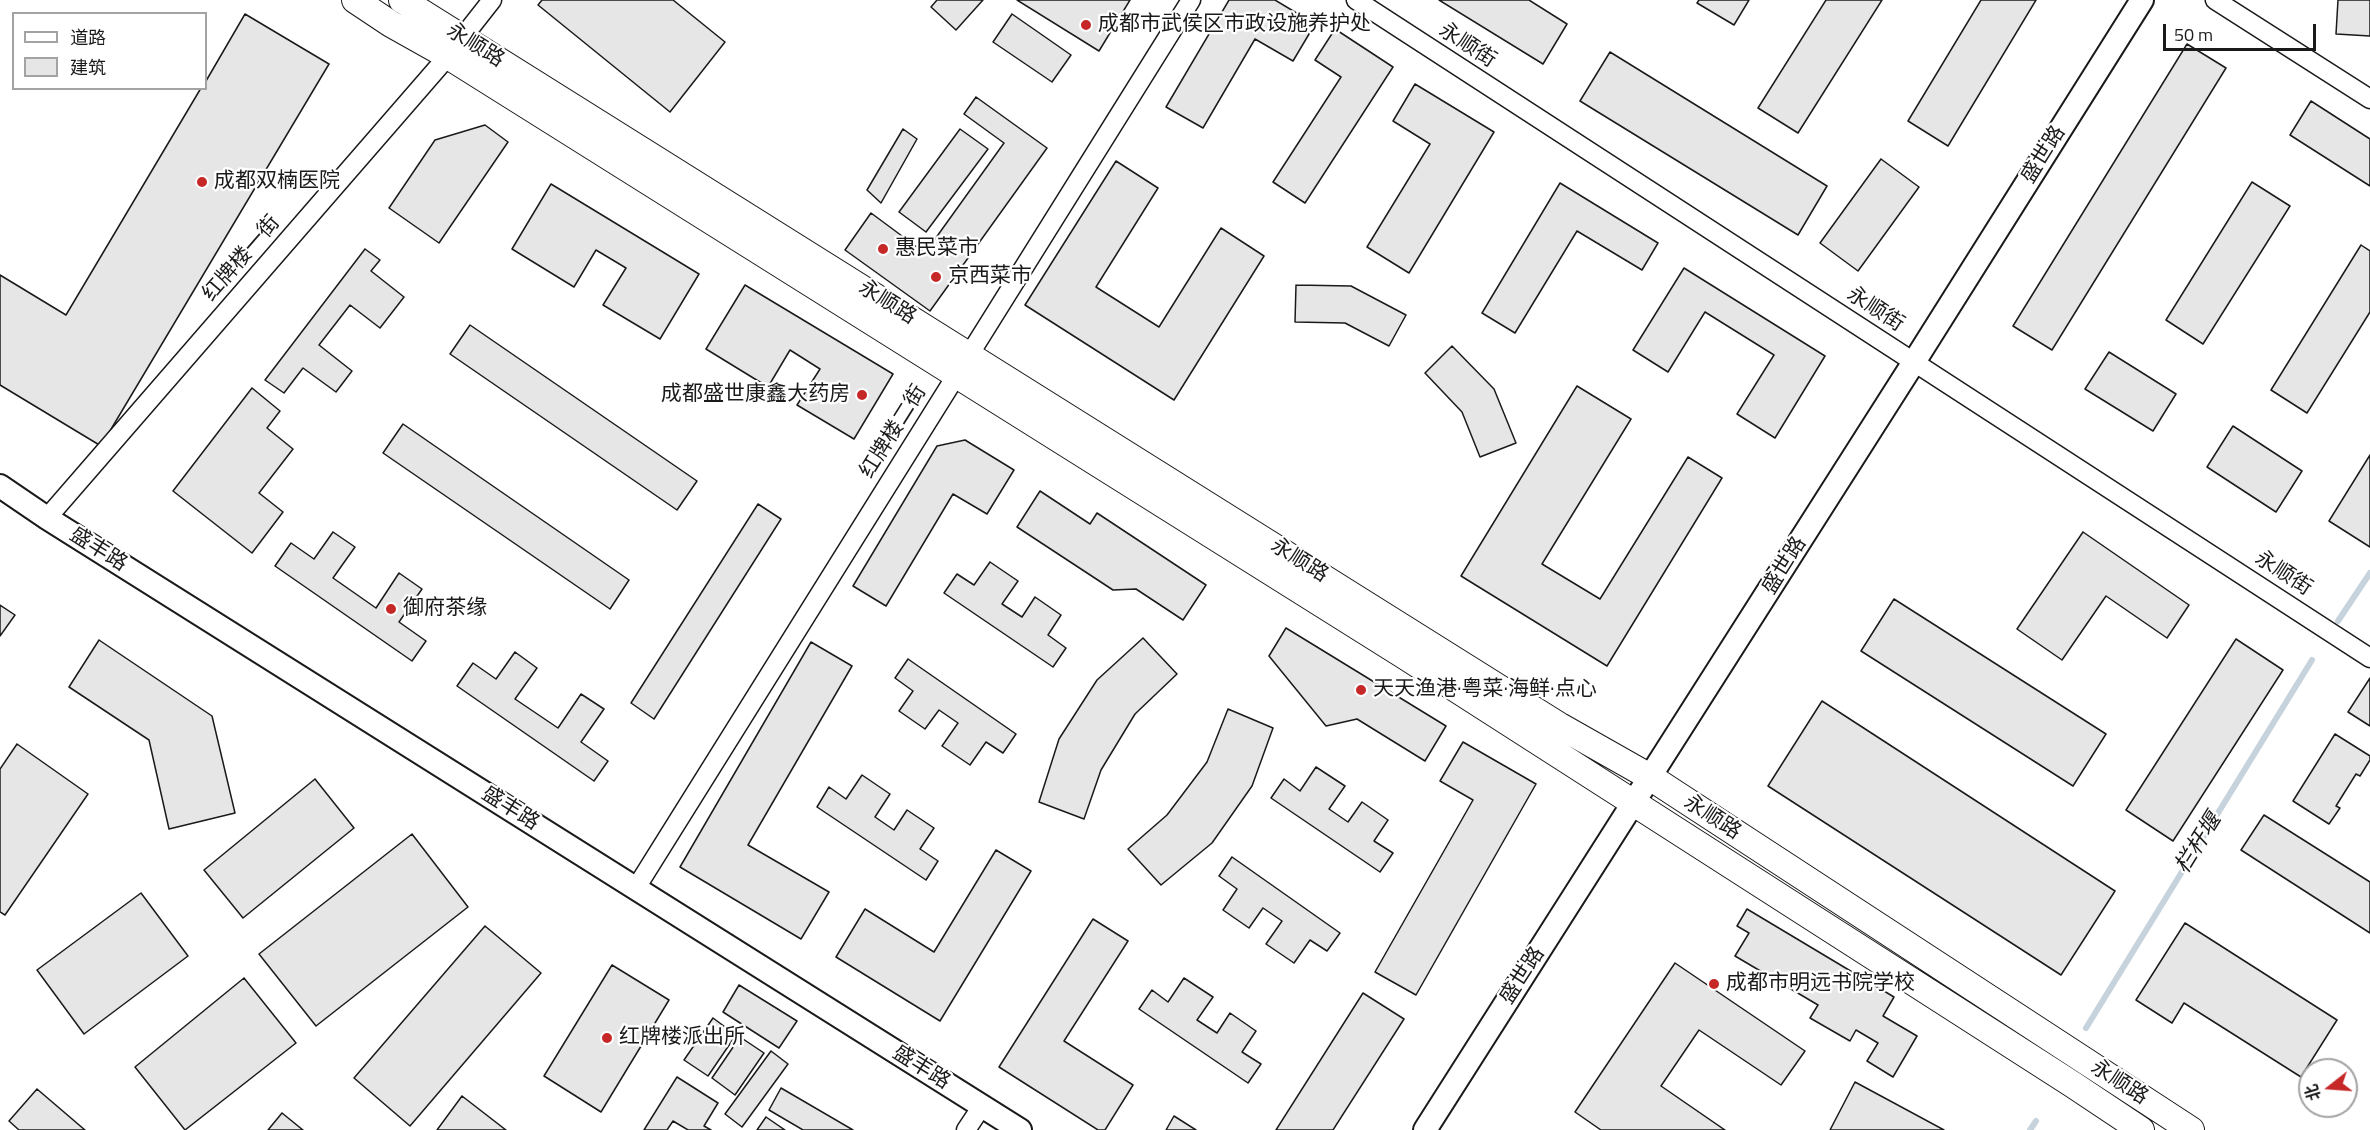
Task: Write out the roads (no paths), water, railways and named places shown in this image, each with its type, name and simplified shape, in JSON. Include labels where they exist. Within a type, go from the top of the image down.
[{"type":"main road","points":[[355,0],[391,24],[454,47]]},
{"type":"main road","name":"永顺路","points":[[402,0],[454,47],[963,364],[1560,726],[1650,777],[2191,1130]]},
{"type":"main road","points":[[963,364],[1403,655],[2141,1130]]},
{"type":"street","name":"红牌楼一街","points":[[47,518],[454,47],[492,0]]},
{"type":"street","name":"红牌楼二街","points":[[636,888],[1191,0]]},
{"type":"street","name":"永顺街","points":[[1356,0],[2370,658]]},
{"type":"street","name":"盛世路","points":[[1425,1130],[2142,0]]},
{"type":"street","points":[[2215,0],[2370,99]]},
{"type":"street","name":"盛丰路","points":[[0,486],[47,518],[1020,1130]]},
{"type":"street","points":[[966,1130],[982,1106]]},
{"type":"waterway","name":"栏杆堰","points":[[2338,621],[2370,573]]},
{"type":"waterway","name":"栏杆堰","points":[[2086,1028],[2312,660]]},
{"type":"waterway","name":"栏杆堰","points":[[2030,1130],[2036,1121]]},
{"type":"place","name":"成都市武侯区市政设施养护处","points":[[1086,25]]},
{"type":"place","name":"成都双楠医院","points":[[202,182]]},
{"type":"place","name":"惠民菜市","points":[[883,249]]},
{"type":"place","name":"京西菜市","points":[[936,277]]},
{"type":"place","name":"成都盛世康鑫大药房","points":[[862,395]]},
{"type":"place","name":"御府茶缘","points":[[391,609]]},
{"type":"place","name":"天天渔港·粤菜·海鲜·点心","points":[[1361,690]]},
{"type":"place","name":"成都市明远书院学校","points":[[1714,984]]},
{"type":"place","name":"红牌楼派出所","points":[[607,1038]]}]
